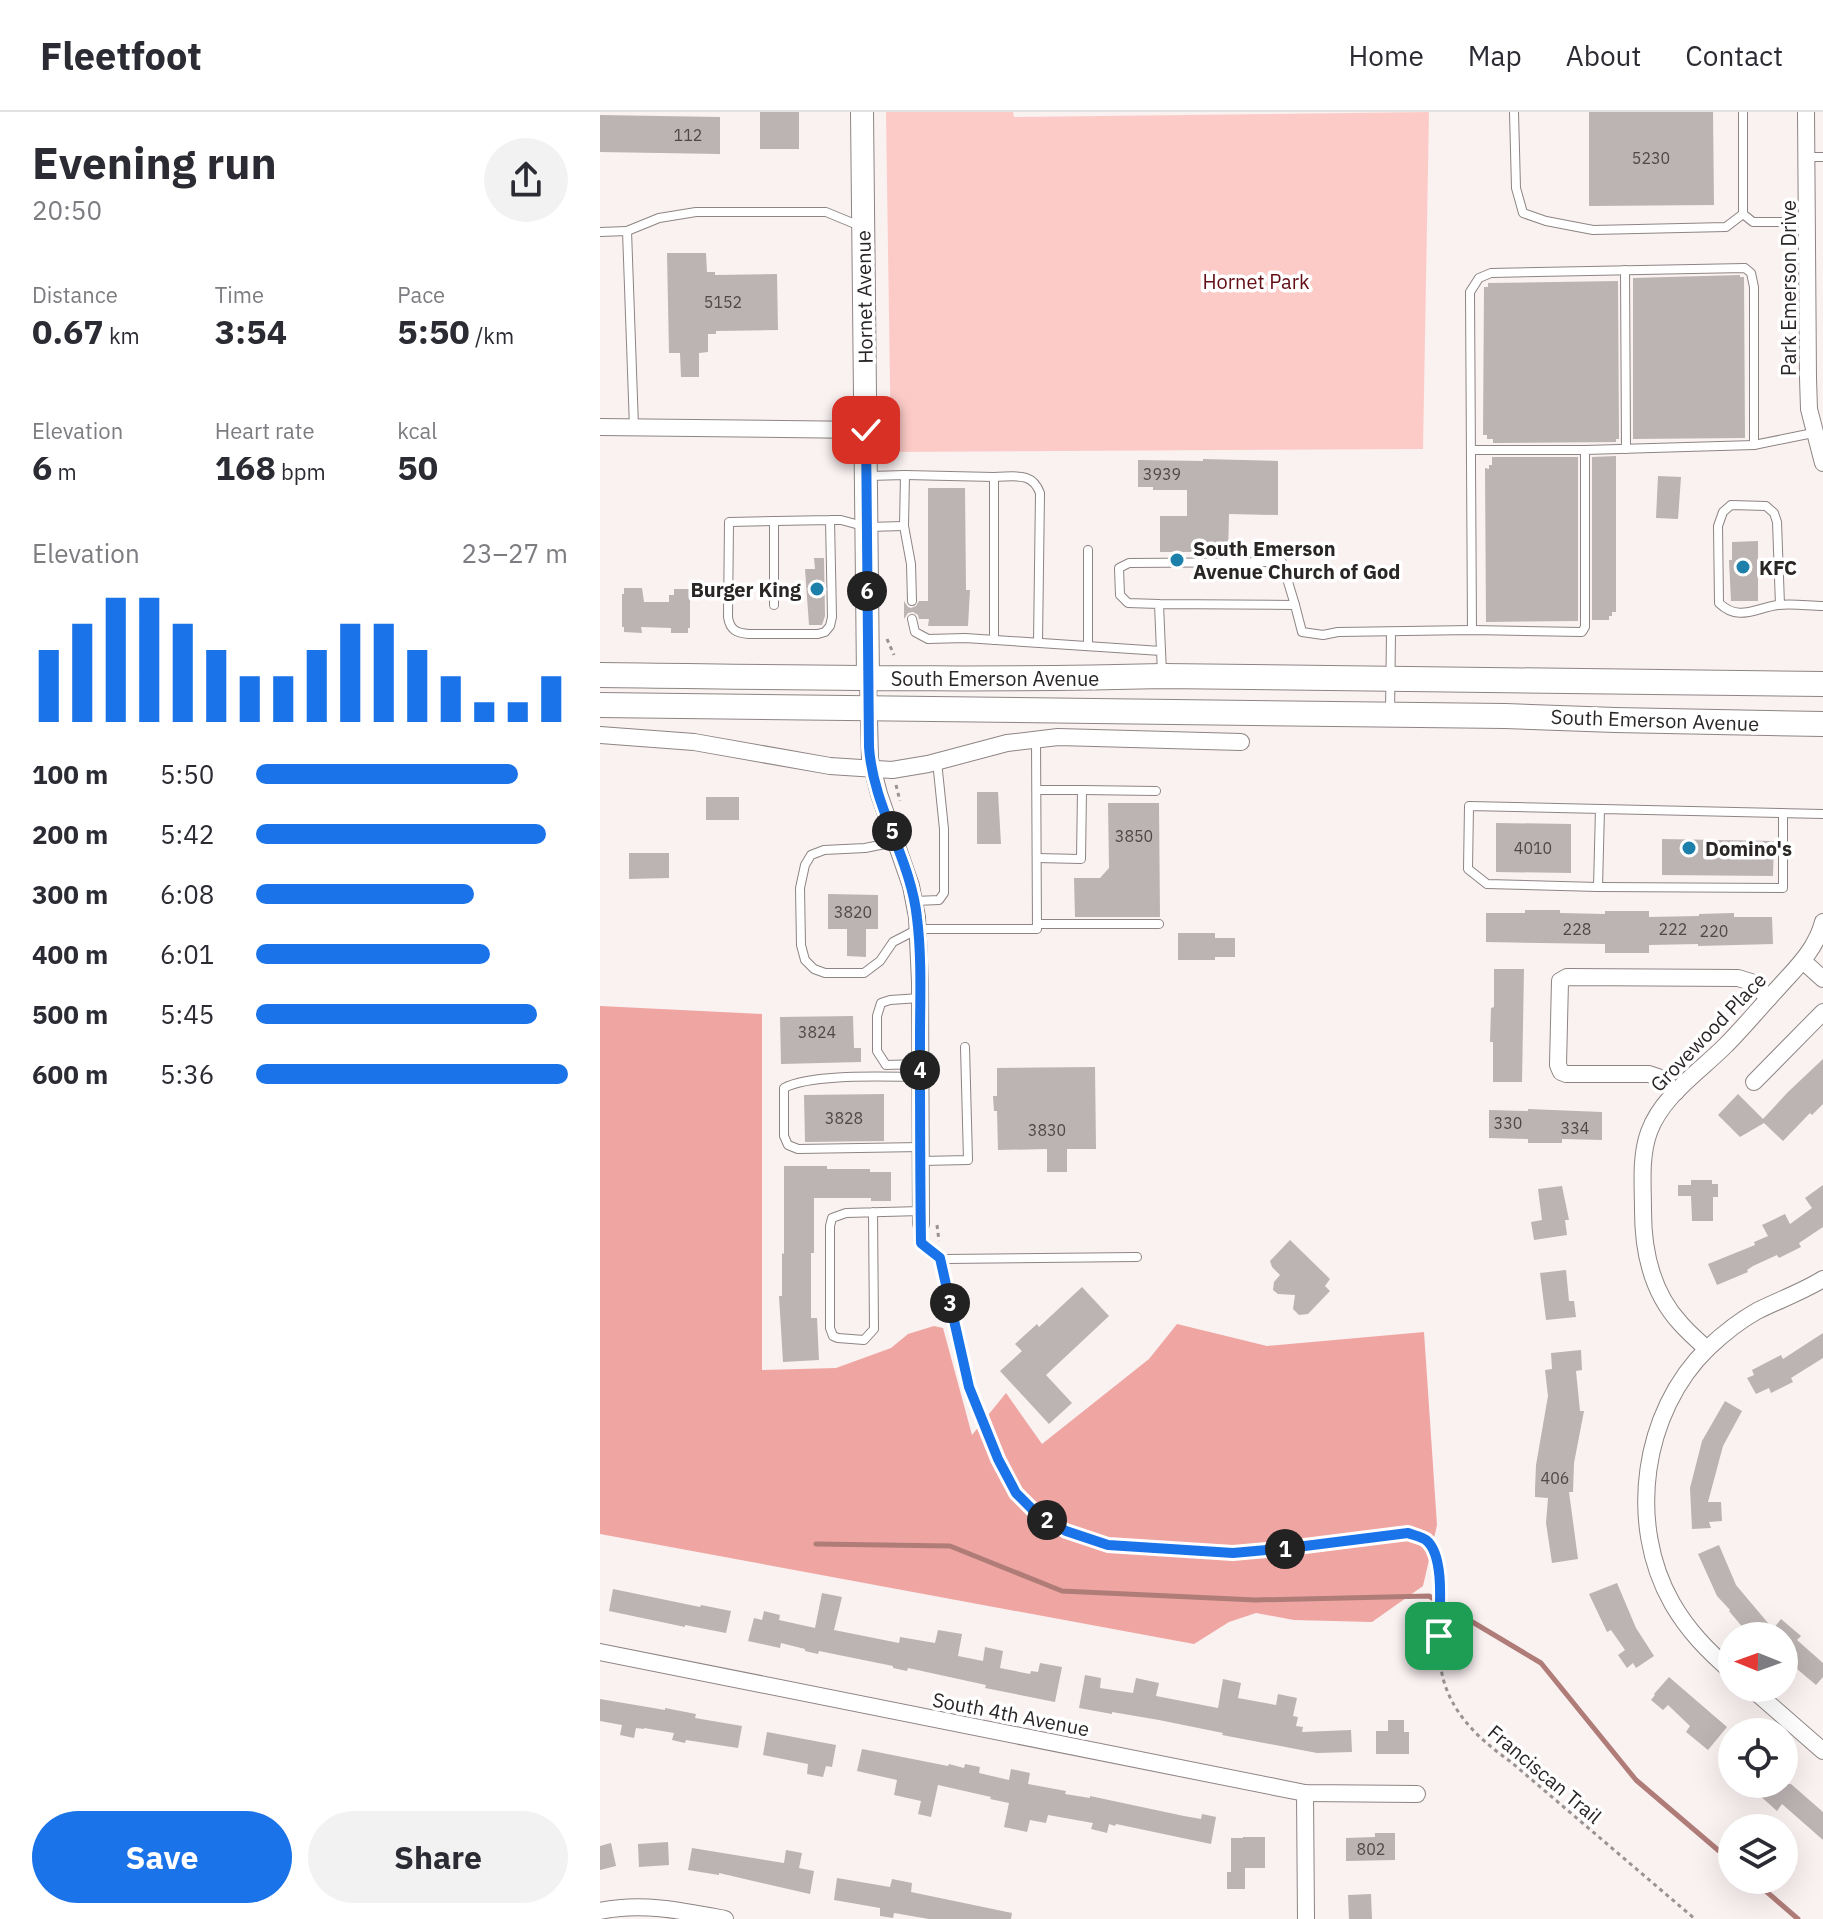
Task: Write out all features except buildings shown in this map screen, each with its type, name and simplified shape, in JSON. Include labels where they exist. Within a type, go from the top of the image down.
[{"type":"main road","name":"South Emerson Avenue","points":[[600,675],[868,679],[1163,676],[1823,684]]},
{"type":"main road","name":"South Emerson Avenue","points":[[600,705],[1390,714],[1823,724]]},
{"type":"street","name":"Hornet Avenue","points":[[862,112],[869,747],[879,794],[895,842]]},
{"type":"street","name":"Park Emerson Drive","points":[[1806,112],[1815,157],[1807,222],[1809,409],[1819,432],[1823,463]]},
{"type":"street","points":[[600,427],[866,430]]},
{"type":"street","points":[[600,735],[694,742],[830,766],[892,770],[992,746],[1058,737],[1241,742]]},
{"type":"street","points":[[895,842],[915,901],[918,929],[921,1154],[926,1217]]},
{"type":"street","name":"Grovewood Place","points":[[1707,1349],[1681,1324],[1659,1293],[1647,1258],[1642,1166],[1645,1150],[1653,1123],[1676,1092],[1726,1045],[1803,961],[1818,938],[1823,922]]},
{"type":"street","points":[[1803,961],[1823,979]]},
{"type":"street","points":[[1676,1092],[1654,1075],[1561,1072],[1558,1065],[1560,981],[1567,977],[1738,978],[1751,982],[1769,998]]},
{"type":"street","points":[[1754,1082],[1823,1012]]},
{"type":"street","points":[[1718,1659],[1700,1643],[1673,1605],[1660,1577],[1649,1540],[1647,1474],[1656,1436],[1678,1386],[1707,1349],[1729,1329],[1754,1313],[1823,1279]]},
{"type":"street","name":"South 4th Avenue","points":[[600,1652],[1305,1793],[1417,1794]]},
{"type":"street","points":[[1767,1702],[1823,1751]]},
{"type":"street","points":[[1305,1793],[1306,1919]]},
{"type":"street","points":[[600,1911],[658,1908],[725,1919]]},
{"type":"lane","points":[[1514,112],[1516,188],[1523,213],[1593,230],[1726,227],[1743,214]]},
{"type":"lane","points":[[1743,112],[1743,214]]},
{"type":"lane","points":[[600,232],[627,231],[659,218],[696,212],[826,212],[864,227]]},
{"type":"lane","points":[[1743,214],[1753,222],[1807,222]]},
{"type":"lane","points":[[627,231],[634,427]]},
{"type":"lane","points":[[1472,630],[1470,292],[1479,278],[1491,273],[1745,268],[1751,273],[1754,287],[1754,445]]},
{"type":"lane","points":[[1625,270],[1626,449]]},
{"type":"lane","points":[[1471,450],[1754,445],[1819,432]]},
{"type":"lane","points":[[1295,605],[1128,603],[1120,595],[1119,568],[1129,563],[1282,562],[1295,605],[1302,632],[1323,635],[1338,632],[1472,630],[1582,632],[1585,627],[1585,450]]},
{"type":"lane","points":[[905,475],[904,526],[911,564],[912,601]]},
{"type":"lane","points":[[866,476],[1030,478],[1036,483],[1040,493],[1038,642]]},
{"type":"lane","points":[[994,477],[994,640]]},
{"type":"lane","points":[[1780,605],[1777,522],[1774,513],[1766,506],[1731,505],[1723,512],[1718,526],[1719,603],[1728,611],[1739,614],[1780,605],[1823,606]]},
{"type":"lane","points":[[830,520],[832,617],[825,632],[749,634],[733,631],[728,617],[729,522],[830,520],[841,520],[867,527],[904,526]]},
{"type":"lane","points":[[774,521],[774,605]]},
{"type":"lane","points":[[1088,550],[1088,646]]},
{"type":"lane","points":[[1159,604],[1163,676]]},
{"type":"lane","points":[[912,619],[915,632],[928,639],[965,638],[1161,651]]},
{"type":"lane","points":[[1390,714],[1391,632]]},
{"type":"lane","points":[[895,842],[865,848],[824,850],[811,855],[805,865],[800,888],[801,945],[805,960],[814,969],[825,973],[864,973],[880,961],[893,942],[918,929],[1037,929],[1036,739]]},
{"type":"lane","points":[[915,901],[939,900],[944,893],[944,829],[937,761]]},
{"type":"lane","points":[[1037,790],[1156,791]]},
{"type":"lane","points":[[1037,858],[1081,859],[1082,790]]},
{"type":"lane","points":[[1783,813],[1783,888],[1487,884],[1468,869],[1469,806],[1783,813],[1823,814]]},
{"type":"lane","points":[[1598,887],[1600,809]]},
{"type":"lane","points":[[1037,924],[1159,924]]},
{"type":"lane","points":[[920,998],[881,1003],[877,1016],[877,1051],[886,1065],[920,1071]]},
{"type":"lane","points":[[920,1071],[820,1080],[784,1088],[784,1136],[788,1145],[798,1149],[921,1154],[968,1160],[965,1047]]},
{"type":"lane","points":[[873,1212],[874,1329],[864,1340],[838,1338],[833,1336],[830,1328],[830,1226],[832,1218],[846,1213],[873,1212],[926,1217],[921,1243],[945,1259],[1137,1257]]},
{"type":"path","points":[[892,770],[901,804]]},
{"type":"path","name":"Franciscan Trail","points":[[926,1217],[940,1258],[969,1387],[998,1459],[1016,1493],[1035,1512],[1066,1531],[1108,1545],[1233,1553],[1408,1533],[1426,1540],[1435,1552],[1439,1570],[1441,1667],[1449,1695],[1469,1727],[1695,1919]]},
{"type":"green space","name":"Hornet Park","points":[[886,112],[1013,112],[1014,117],[1429,112],[1423,449],[891,452]]},
{"type":"shaded area","points":[[600,1006],[762,1014],[762,1370],[836,1368],[891,1348],[908,1334],[934,1326],[943,1328],[972,1435],[1006,1393],[1042,1444],[1149,1359],[1177,1324],[1267,1346],[1424,1332],[1437,1525],[1423,1586],[1372,1622],[1294,1620],[1256,1613],[1229,1622],[1194,1644],[600,1534]]},
{"type":"waterway","points":[[816,1544],[950,1546],[1062,1591],[1255,1600],[1429,1596],[1541,1663],[1636,1780],[1718,1850]]},
{"type":"waterway","points":[[1769,1894],[1798,1919]]},
{"type":"place","name":"South Emerson Avenue Church of God","points":[[1177,560]]},
{"type":"place","name":"KFC","points":[[1743,567]]},
{"type":"place","name":"Burger King","points":[[817,589]]},
{"type":"place","name":"Domino's","points":[[1689,848]]},
{"type":"route","points":[[866,430],[869,747],[879,794],[911,886],[917,917],[921,1243],[940,1258],[969,1387],[998,1459],[1016,1493],[1035,1512],[1066,1531],[1108,1545],[1233,1553],[1408,1533],[1426,1540],[1435,1552],[1439,1570],[1439,1636]]}]
